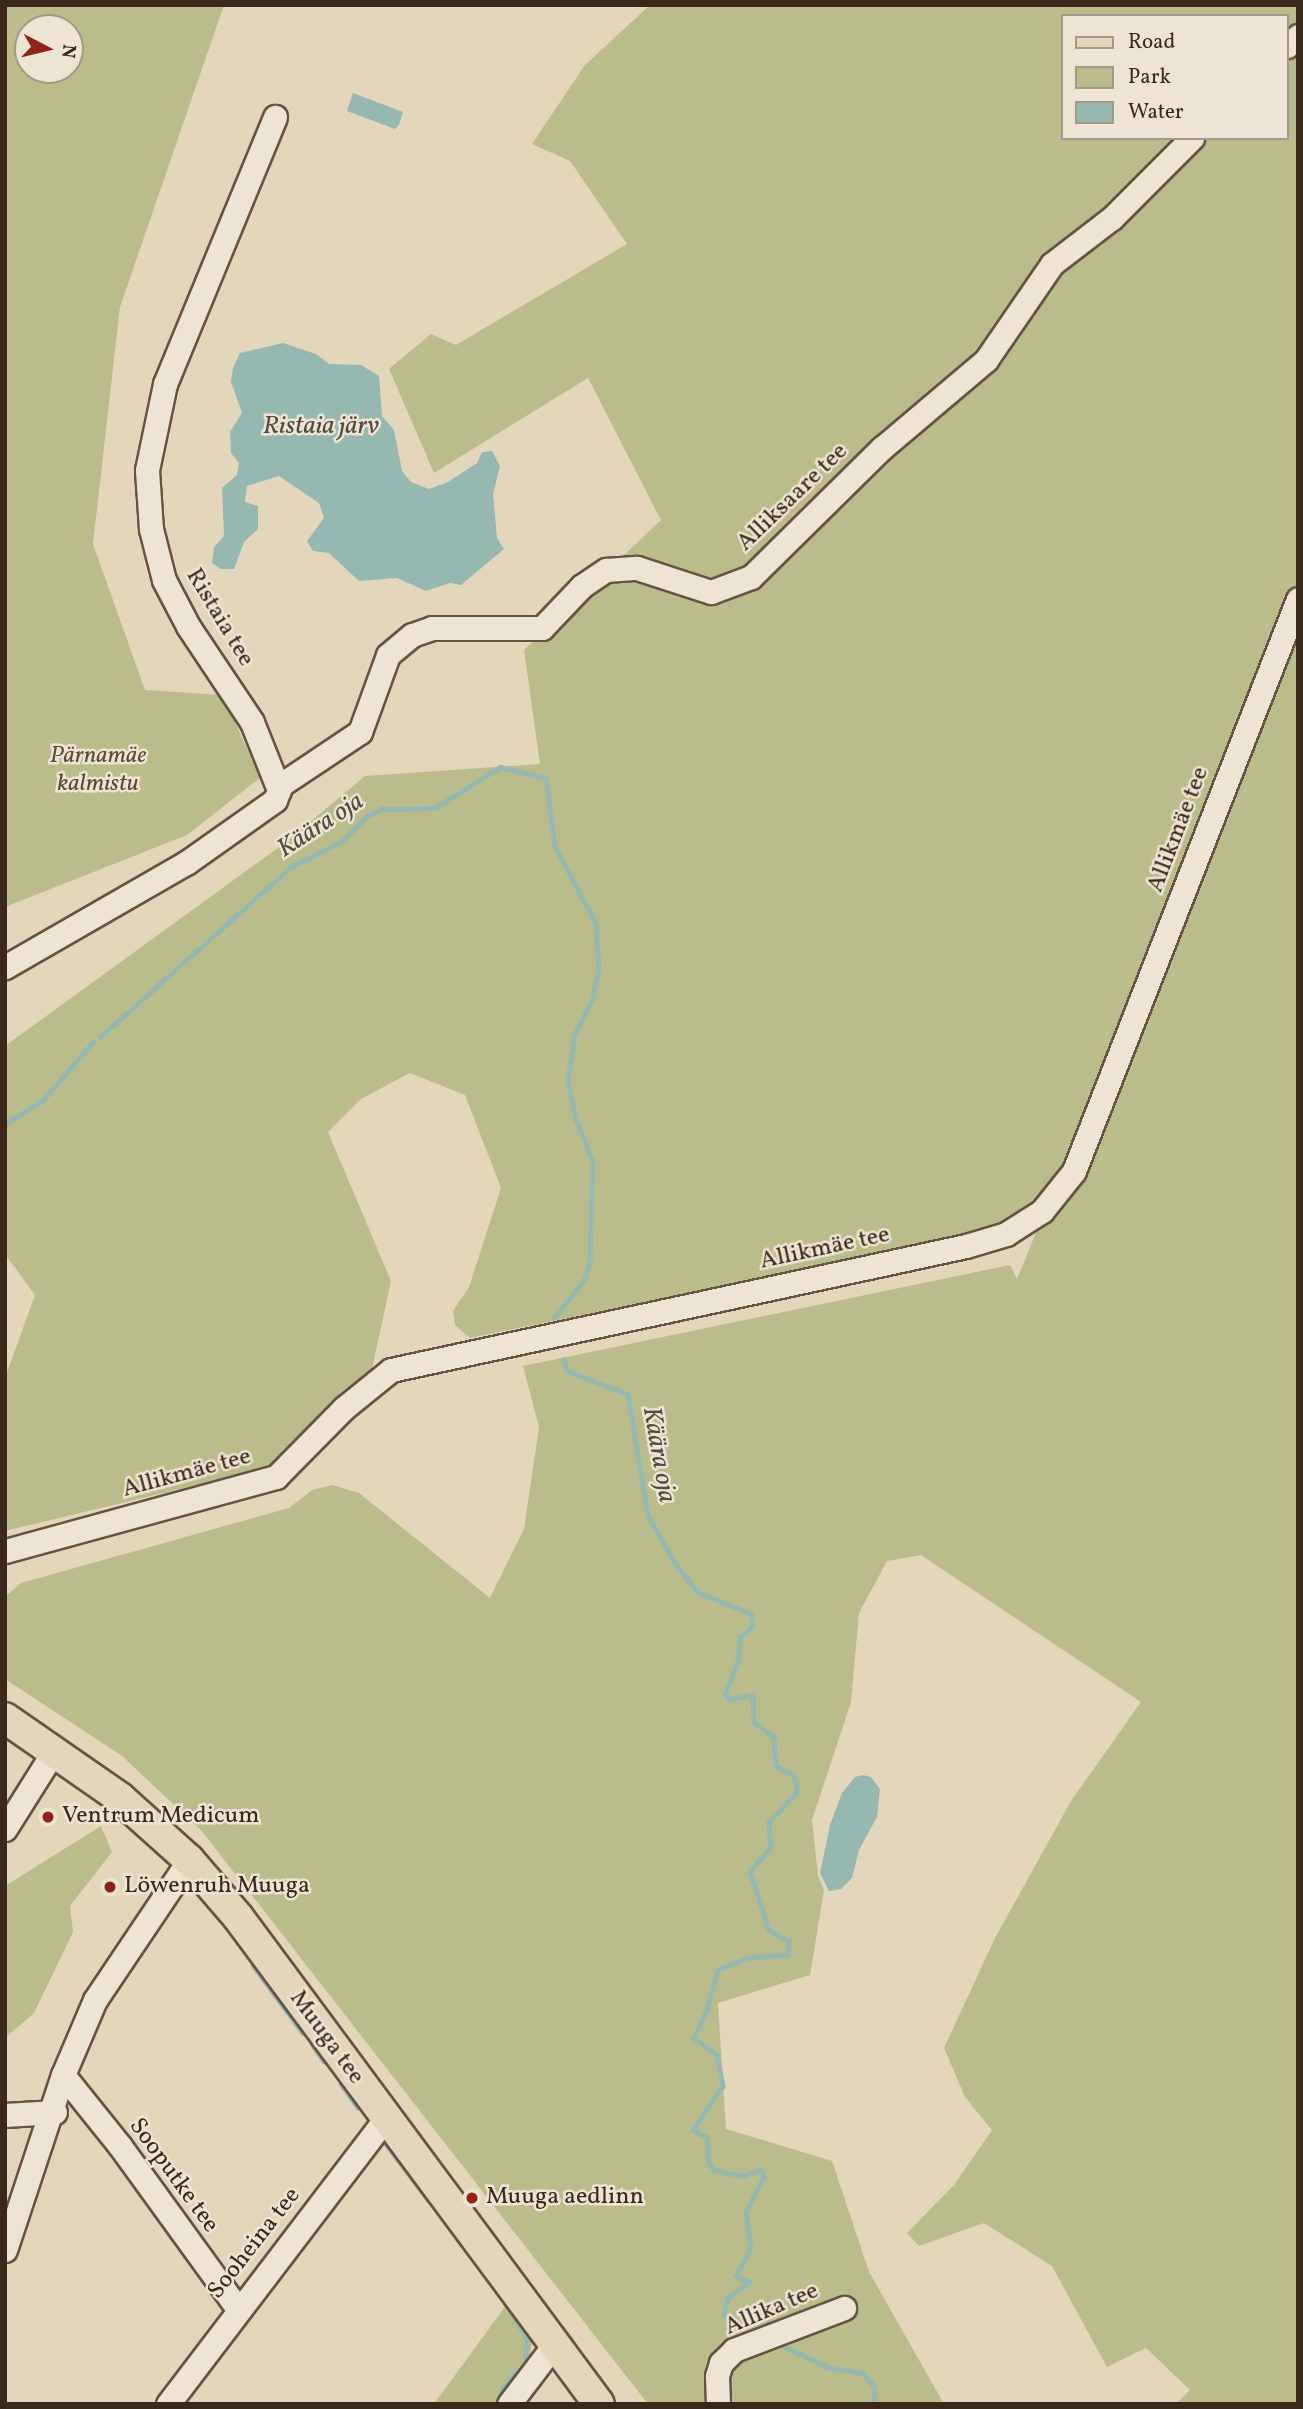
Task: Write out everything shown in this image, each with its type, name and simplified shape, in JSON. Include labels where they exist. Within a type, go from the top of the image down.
[{"type":"main road","name":"Muuga tee","points":[[5,1718],[120,1798],[188,1860],[238,1917],[599,2404]]},
{"type":"street","name":"Ristaia tee","points":[[275,117],[165,384],[147,470],[151,529],[164,580],[188,626],[252,722],[279,786]]},
{"type":"street","name":"Alliksaare tee","points":[[279,786],[360,732],[388,655],[412,635],[432,628],[542,628],[582,586],[606,570],[637,568],[711,592],[751,577],[882,448],[986,360],[1052,264],[1112,219],[1190,140]]},
{"type":"street","name":"Allikmäe tee","points":[[5,1551],[276,1477],[344,1408],[391,1370],[966,1246],[1006,1234],[1042,1211],[1074,1171],[1298,599]]},
{"type":"street","points":[[5,967],[186,863],[275,800],[279,786]]},
{"type":"street","points":[[5,1829],[54,1751]]},
{"type":"street","points":[[5,2250],[55,2112],[63,2075],[95,2000],[188,1860]]},
{"type":"street","name":"Sooputke tee","points":[[63,2075],[120,2146],[238,2309]]},
{"type":"street","points":[[5,2115],[55,2112]]},
{"type":"street","name":"Sooheina tee","points":[[168,2404],[386,2118]]},
{"type":"street","name":"Allika tee","points":[[718,2404],[717,2376],[721,2363],[733,2350],[844,2308]]},
{"type":"street","points":[[509,2404],[554,2345]]},
{"type":"green space","name":"Pärnamäe kalmistu","points":[[5,5],[224,5],[120,307],[93,544],[145,690],[223,695],[260,778],[187,835],[5,907]]},
{"type":"green space","points":[[650,5],[1298,5],[1298,2404],[1176,2404],[1190,2390],[1146,2348],[1107,2367],[1052,2266],[984,2223],[919,2246],[907,2233],[954,2185],[992,2130],[965,2097],[944,2048],[995,1938],[1071,1801],[1141,1702],[921,1555],[887,1561],[859,1613],[851,1702],[812,1820],[818,1876],[824,1890],[810,1975],[718,2003],[726,2129],[832,2161],[869,2272],[944,2404],[648,2404],[201,1830],[122,1756],[5,1679],[5,1597],[21,1583],[289,1508],[312,1490],[332,1485],[359,1493],[490,1598],[524,1529],[539,1427],[523,1366],[1010,1265],[1017,1279],[1056,1184],[1030,1208],[979,1233],[470,1338],[455,1325],[453,1311],[469,1287],[501,1188],[465,1095],[410,1073],[361,1099],[328,1132],[391,1281],[369,1383],[301,1460],[5,1531],[5,1378],[35,1295],[5,1254],[5,1046],[286,842],[365,776],[540,764],[524,650],[661,520],[588,378],[434,473],[389,369],[431,334],[456,345],[627,244],[570,161],[532,144],[585,65]]},
{"type":"green space","points":[[5,1699],[141,1796],[207,1854],[408,2125],[281,1963],[5,1707]]},
{"type":"green space","points":[[101,1826],[112,1852],[70,1906],[73,1932],[34,2013],[5,2038],[5,1886]]},
{"type":"green space","points":[[483,2224],[573,2338],[584,2360]]},
{"type":"green space","points":[[507,2304],[532,2342],[530,2356],[497,2404],[434,2404]]},
{"type":"water","points":[[353,93],[403,112],[399,125],[395,129],[347,111]]},
{"type":"water","name":"Ristaia järv","points":[[283,343],[316,354],[329,364],[361,365],[379,376],[382,416],[394,430],[402,471],[411,482],[429,489],[448,482],[477,463],[482,452],[492,451],[500,466],[493,494],[497,538],[504,549],[461,585],[450,583],[426,591],[397,578],[359,581],[329,553],[313,551],[307,541],[324,518],[319,503],[279,476],[247,486],[245,502],[258,506],[258,529],[244,542],[234,569],[221,569],[212,563],[214,547],[224,536],[222,488],[237,475],[239,463],[231,453],[230,432],[242,413],[231,382],[233,368],[240,353]]},
{"type":"water","points":[[855,1777],[871,1777],[880,1789],[877,1817],[859,1850],[852,1878],[841,1889],[829,1891],[820,1873],[830,1825],[842,1793]]},
{"type":"waterway","name":"Käära oja","points":[[100,1037],[291,867],[342,841],[367,816],[381,809],[435,808],[500,767],[546,778],[555,846],[596,923],[599,968],[592,1001],[575,1034],[568,1082],[576,1119],[593,1161],[590,1262],[585,1280],[555,1317]]},
{"type":"waterway","name":"Käära oja","points":[[5,1124],[43,1100],[93,1042]]},
{"type":"waterway","name":"Käära oja","points":[[564,1359],[567,1371],[628,1394],[648,1516],[679,1569],[698,1592],[751,1614],[753,1627],[740,1638],[739,1658],[726,1694],[729,1699],[753,1695],[754,1722],[774,1737],[776,1766],[793,1775],[797,1784],[797,1793],[769,1822],[771,1848],[750,1871],[769,1930],[789,1941],[788,1955],[748,1958],[718,1970],[708,2008],[694,2038],[717,2055],[723,2086],[693,2130],[707,2137],[709,2163],[714,2170],[742,2176],[761,2170],[764,2177],[746,2213],[751,2248],[736,2276],[750,2282],[728,2298],[724,2315],[733,2323],[767,2317],[769,2328]]},
{"type":"waterway","points":[[253,1965],[303,2033]]},
{"type":"waterway","points":[[312,2044],[324,2061]]},
{"type":"waterway","points":[[341,2084],[358,2107]]},
{"type":"waterway","points":[[381,2137],[430,2202]]},
{"type":"waterway","points":[[442,2217],[462,2245]]},
{"type":"waterway","points":[[503,2299],[528,2340],[525,2357]]},
{"type":"waterway","name":"Käära oja","points":[[775,2342],[828,2367],[863,2373],[874,2386],[875,2404]]},
{"type":"waterway","points":[[499,2394],[514,2373]]},
{"type":"place","name":"Ventrum Medicum","points":[[48,1817]]},
{"type":"place","name":"Löwenruh Muuga","points":[[110,1887]]},
{"type":"place","name":"Muuga aedlinn","points":[[472,2198]]}]
